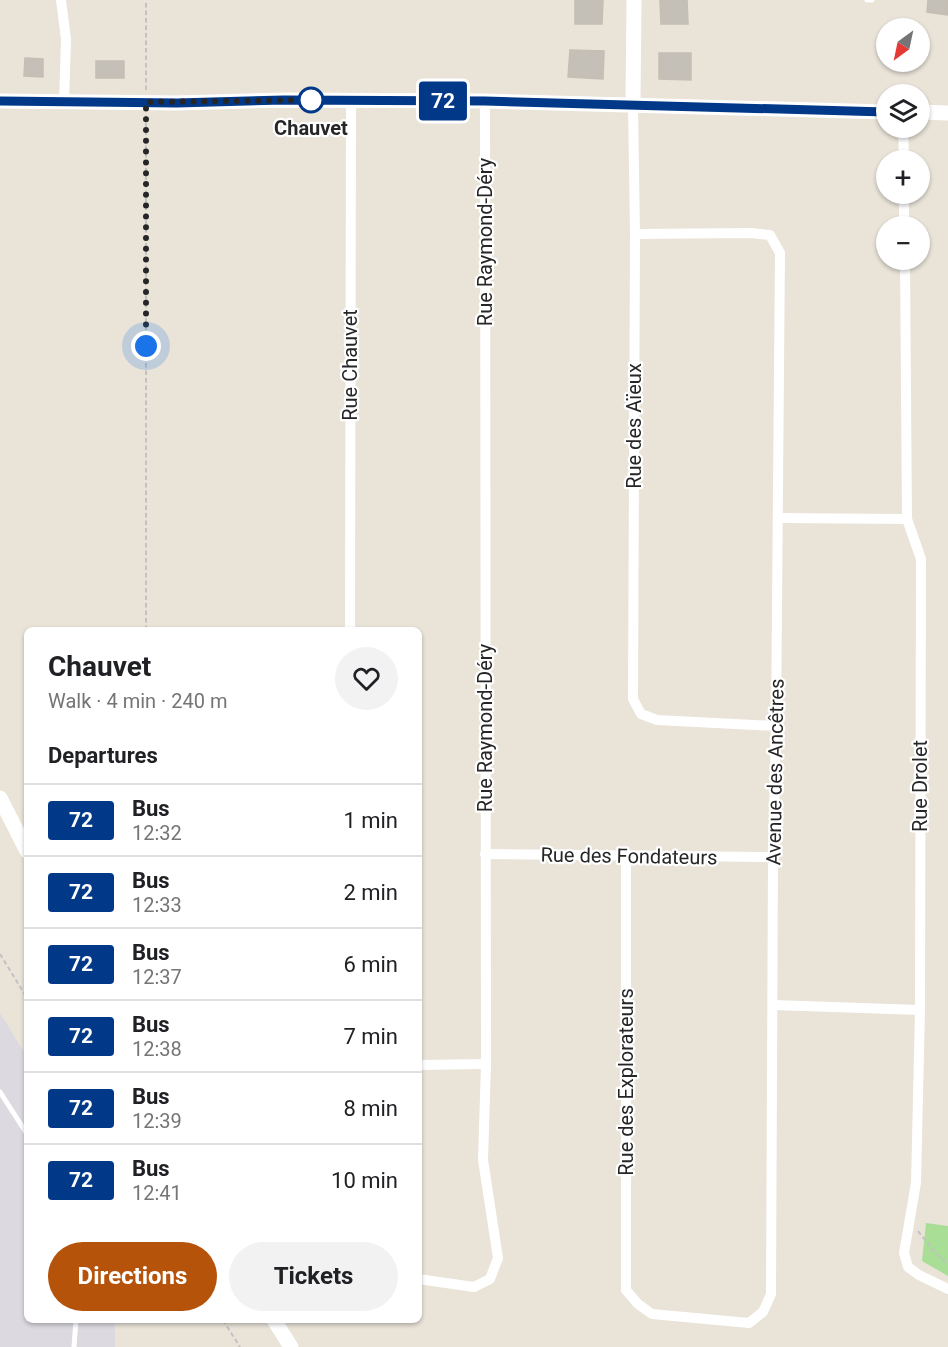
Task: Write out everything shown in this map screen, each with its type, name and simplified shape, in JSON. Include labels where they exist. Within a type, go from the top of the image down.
[{"type":"main road","name":"Rue des Aïeux","points":[[633,104],[634,0]]},
{"type":"main road","points":[[0,101],[485,101],[876,112]]},
{"type":"main road","points":[[930,112],[948,113]]},
{"type":"main road","points":[[0,798],[24,845]]},
{"type":"main road","points":[[276,1323],[291,1347]]},
{"type":"street","points":[[61,0],[66,39],[64,102]]},
{"type":"street","name":"Rue Chauvet","points":[[348,100],[351,108],[350,627]]},
{"type":"street","name":"Rue Raymond-Déry","points":[[422,1280],[474,1287],[490,1279],[498,1258],[483,1160],[486,1064],[485,101]]},
{"type":"street","name":"Rue des Aïeux","points":[[633,104],[635,234],[633,699],[641,714],[657,720],[776,726]]},
{"type":"street","name":"Avenue des Ancêtres","points":[[635,234],[751,233],[770,235],[780,253],[771,1294],[763,1312],[749,1323],[652,1314],[638,1304]]},
{"type":"street","name":"Rue Drolet","points":[[905,270],[907,519],[921,559],[920,1010],[916,1183],[904,1253],[908,1267],[948,1289]]},
{"type":"street","points":[[778,518],[907,519]]},
{"type":"street","name":"Rue des Fondateurs","points":[[485,854],[773,857]]},
{"type":"street","name":"Rue des Explorateurs","points":[[626,856],[626,1290],[638,1304]]},
{"type":"street","points":[[774,1005],[920,1010]]},
{"type":"street","points":[[422,1065],[486,1064]]},
{"type":"lane","points":[[867,0],[872,0]]},
{"type":"lane","points":[[0,1092],[24,1129]]},
{"type":"lane","points":[[74,1347],[76,1323]]},
{"type":"path","points":[[146,0],[146,627]]},
{"type":"path","points":[[0,954],[24,993]]},
{"type":"path","points":[[909,1221],[935,1253],[948,1264]]},
{"type":"path","points":[[226,1323],[240,1347]]},
{"type":"shaded area","points":[[0,1013],[24,1052],[24,1323],[115,1323],[115,1347],[0,1347]]},
{"type":"green space","points":[[926,1223],[948,1226],[948,1276],[922,1261]]},
{"type":"building","points":[[575,0],[603,0],[602,24],[575,24]]},
{"type":"building","points":[[660,0],[687,0],[688,24],[661,24]]},
{"type":"building","points":[[928,0],[948,0],[948,15],[927,12]]},
{"type":"building","points":[[570,50],[604,51],[603,79],[568,77]]},
{"type":"building","points":[[659,53],[691,53],[691,80],[659,79]]},
{"type":"building","points":[[25,58],[43,59],[43,77],[24,76]]},
{"type":"building","points":[[96,61],[124,61],[124,78],[96,78]]},
{"type":"bus line","name":"72","points":[[0,101],[177,103],[284,100],[485,101],[876,112]]},
{"type":"place","name":"Chauvet","points":[[311,100]]},
{"type":"route","points":[[146,346],[146,102],[311,100]]}]
